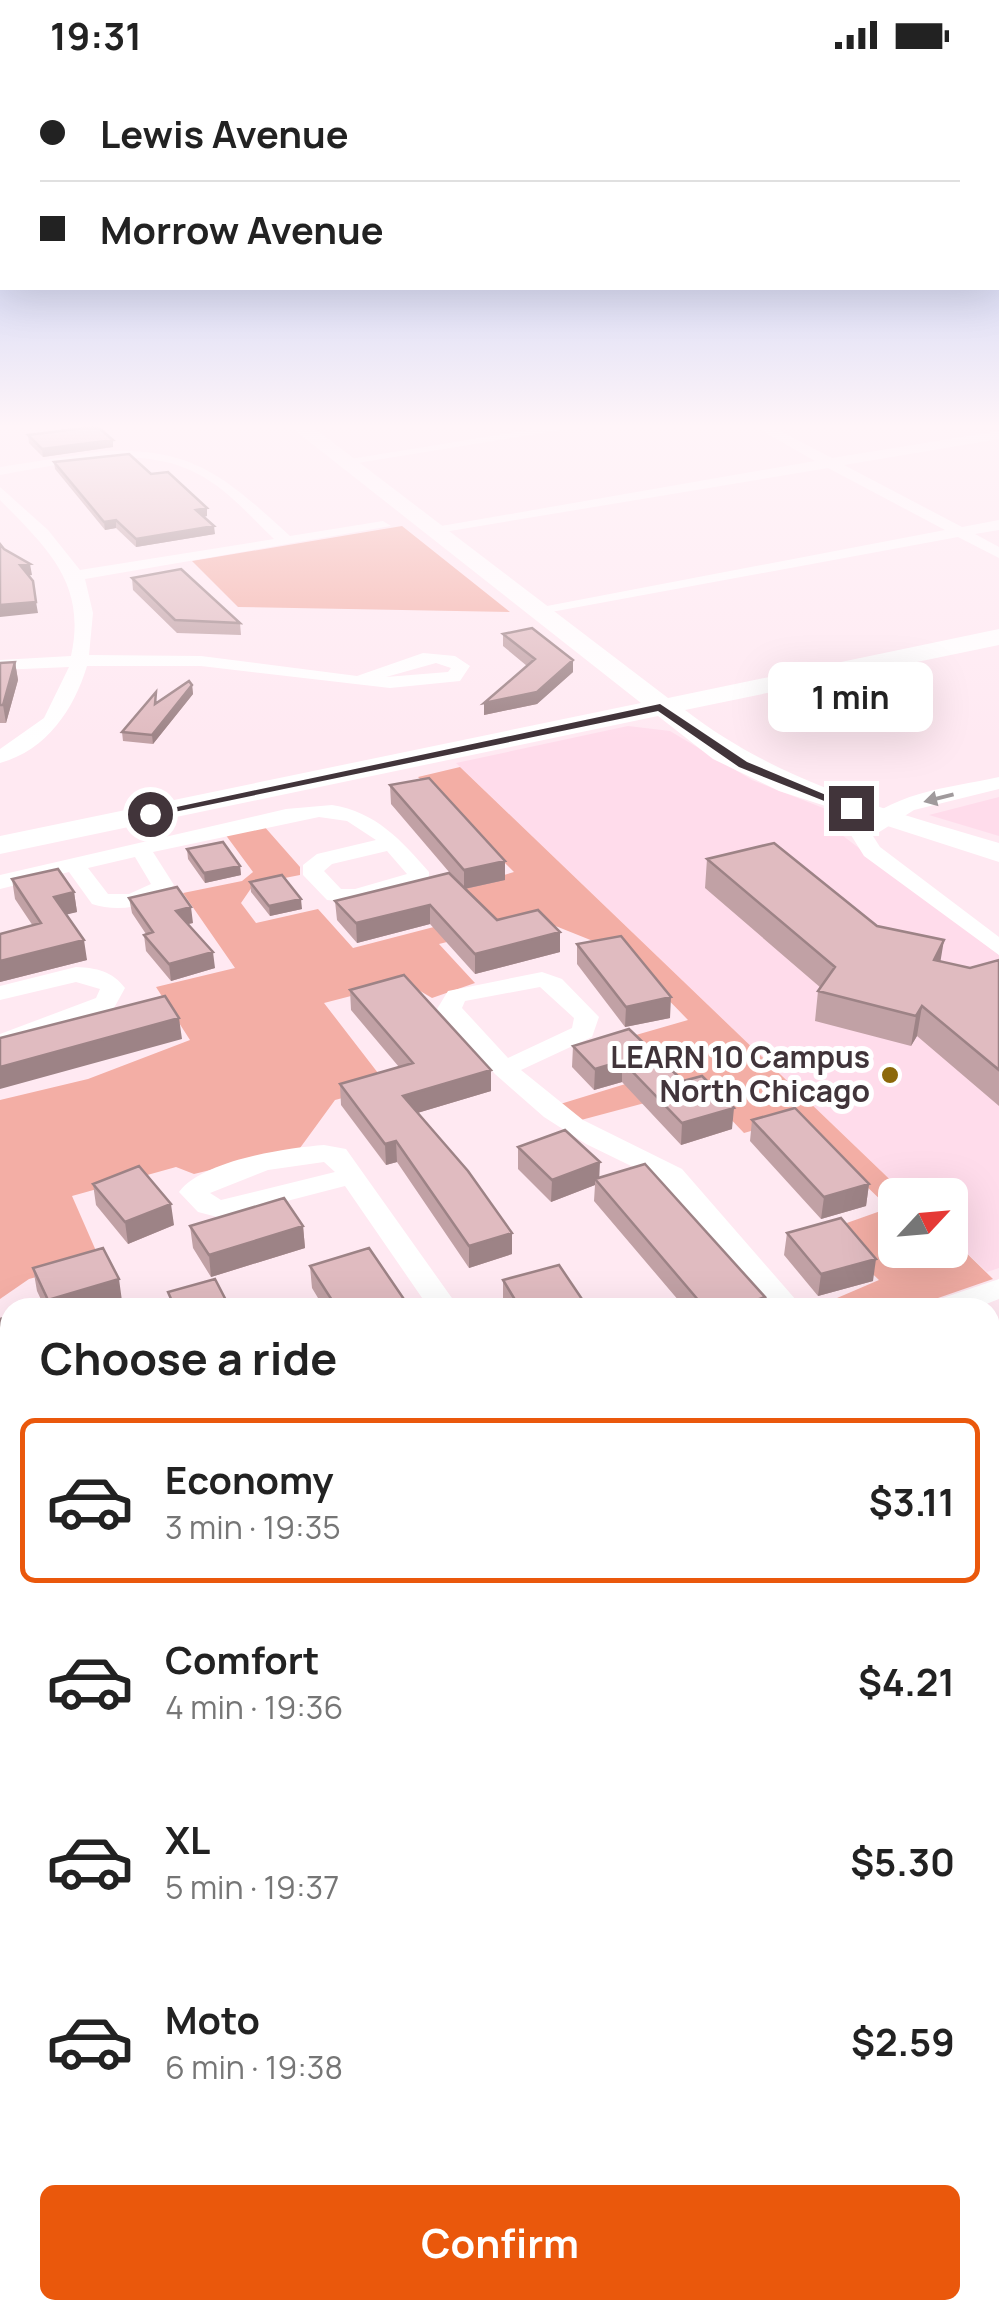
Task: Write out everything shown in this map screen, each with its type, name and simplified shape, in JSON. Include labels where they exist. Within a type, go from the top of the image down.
[{"type":"street","points":[[0,757],[43,730],[58,713],[79,662],[83,603],[74,576],[37,533]]},
{"type":"street","points":[[277,533],[286,541]]},
{"type":"street","points":[[74,576],[338,533]]},
{"type":"street","points":[[437,533],[723,754],[763,774],[880,816],[999,853]]},
{"type":"street","points":[[535,610],[955,533]]},
{"type":"street","points":[[962,533],[999,553]]},
{"type":"street","points":[[0,845],[999,637]]},
{"type":"street","points":[[0,665],[194,660],[360,681]]},
{"type":"street","points":[[999,784],[880,816],[862,835],[872,851],[999,948]]},
{"type":"street","points":[[0,882],[308,811],[348,812],[363,818],[392,844]]},
{"type":"street","points":[[75,865],[98,898],[116,902],[159,891],[163,885],[141,850]]},
{"type":"street","points":[[0,993],[78,974],[99,976],[113,988],[106,1003],[0,1043]]},
{"type":"street","points":[[504,1069],[583,1032],[587,1017],[554,984],[530,978],[449,1002],[448,1009],[504,1069],[536,1100],[596,1139],[661,1166],[780,1298]]},
{"type":"street","points":[[351,1176],[438,1298]]},
{"type":"street","points":[[973,1298],[999,1289]]},
{"type":"shaded area","points":[[360,533],[411,533],[510,612],[238,607],[192,561]]},
{"type":"shaded area","name":"LEARN 10 Campus North Chicago","points":[[628,726],[670,731],[752,780],[836,813],[842,822],[834,829],[999,955],[999,1268],[987,1272],[968,1254],[968,1178],[888,1178],[456,763]]},
{"type":"shaded area","points":[[460,767],[888,1178],[878,1178],[878,1197],[796,1118],[744,1133],[701,1088],[581,1120],[557,1105],[658,1074],[629,1037],[688,1020],[623,953],[538,919],[439,944],[475,983],[432,998],[405,982],[324,1003],[388,1086],[335,1100],[300,1148],[194,1174],[176,1167],[72,1196],[100,1260],[29,1279],[0,1298],[0,1100],[88,1079],[190,1040],[156,987],[235,968],[183,893],[242,881],[253,872],[225,834],[263,825],[300,867],[300,875],[254,884],[241,903],[256,923],[318,909],[353,948],[480,915],[456,889],[514,872],[418,777]]},
{"type":"shaded area","points":[[999,797],[999,836],[929,815]]},
{"type":"shaded area","points":[[878,1212],[878,1268],[968,1268],[968,1255],[993,1279],[938,1298],[837,1298],[879,1280],[827,1230]]},
{"type":"building","points":[[130,533],[172,533],[136,539]]},
{"type":"building","points":[[0,544],[30,564],[20,565],[33,581],[36,602],[0,605]]},
{"type":"building","points":[[181,569],[240,623],[175,620],[132,578]]},
{"type":"building","points":[[532,628],[573,660],[537,692],[484,703],[535,659],[503,634]]},
{"type":"building","points":[[15,662],[3,705],[0,705],[0,663]]},
{"type":"building","points":[[189,681],[192,685],[152,735],[122,732],[156,692],[155,704]]},
{"type":"building","points":[[429,778],[505,861],[464,870],[390,785]]},
{"type":"building","points":[[223,842],[240,866],[204,873],[187,849]]},
{"type":"building","points":[[774,843],[877,926],[944,940],[934,960],[970,968],[999,960],[999,1070],[922,1006],[916,1016],[818,991],[835,967],[707,859]]},
{"type":"building","points":[[58,869],[74,892],[54,897],[84,940],[0,961],[0,934],[41,923],[12,879]]},
{"type":"building","points":[[449,873],[497,920],[538,910],[560,932],[475,954],[430,905],[356,923],[335,901]]},
{"type":"building","points":[[282,875],[301,899],[269,906],[250,882]]},
{"type":"building","points":[[177,887],[191,907],[176,911],[213,952],[169,964],[144,935],[153,932],[129,898]]},
{"type":"building","points":[[621,936],[671,997],[626,1007],[577,944]]},
{"type":"building","points":[[404,975],[491,1070],[403,1096],[468,1171],[512,1233],[469,1246],[396,1141],[385,1144],[340,1084],[413,1063],[350,990]]},
{"type":"building","points":[[165,996],[179,1018],[0,1067],[0,1038]]},
{"type":"building","points":[[629,1029],[683,1081],[702,1076],[734,1108],[682,1123],[622,1061],[595,1069],[573,1046]]},
{"type":"building","points":[[795,1108],[869,1184],[824,1197],[752,1120]]},
{"type":"building","points":[[565,1130],[600,1162],[552,1180],[518,1147]]},
{"type":"building","points":[[645,1164],[765,1297],[696,1298],[595,1179]]},
{"type":"building","points":[[139,1166],[171,1204],[125,1222],[93,1184]]},
{"type":"building","points":[[284,1198],[303,1226],[209,1255],[190,1226]]},
{"type":"building","points":[[841,1218],[876,1259],[821,1274],[787,1233]]},
{"type":"building","points":[[103,1248],[119,1279],[47,1298],[33,1268]]},
{"type":"building","points":[[369,1248],[403,1298],[331,1298],[310,1266]]},
{"type":"building","points":[[559,1265],[581,1298],[514,1298],[503,1280]]},
{"type":"building","points":[[215,1279],[225,1298],[171,1298],[168,1292]]},
{"type":"place","name":"LEARN 10 Campus North Chicago","points":[[890,1075]]},
{"type":"route","points":[[150,814],[660,708],[723,754],[851,808]]}]
